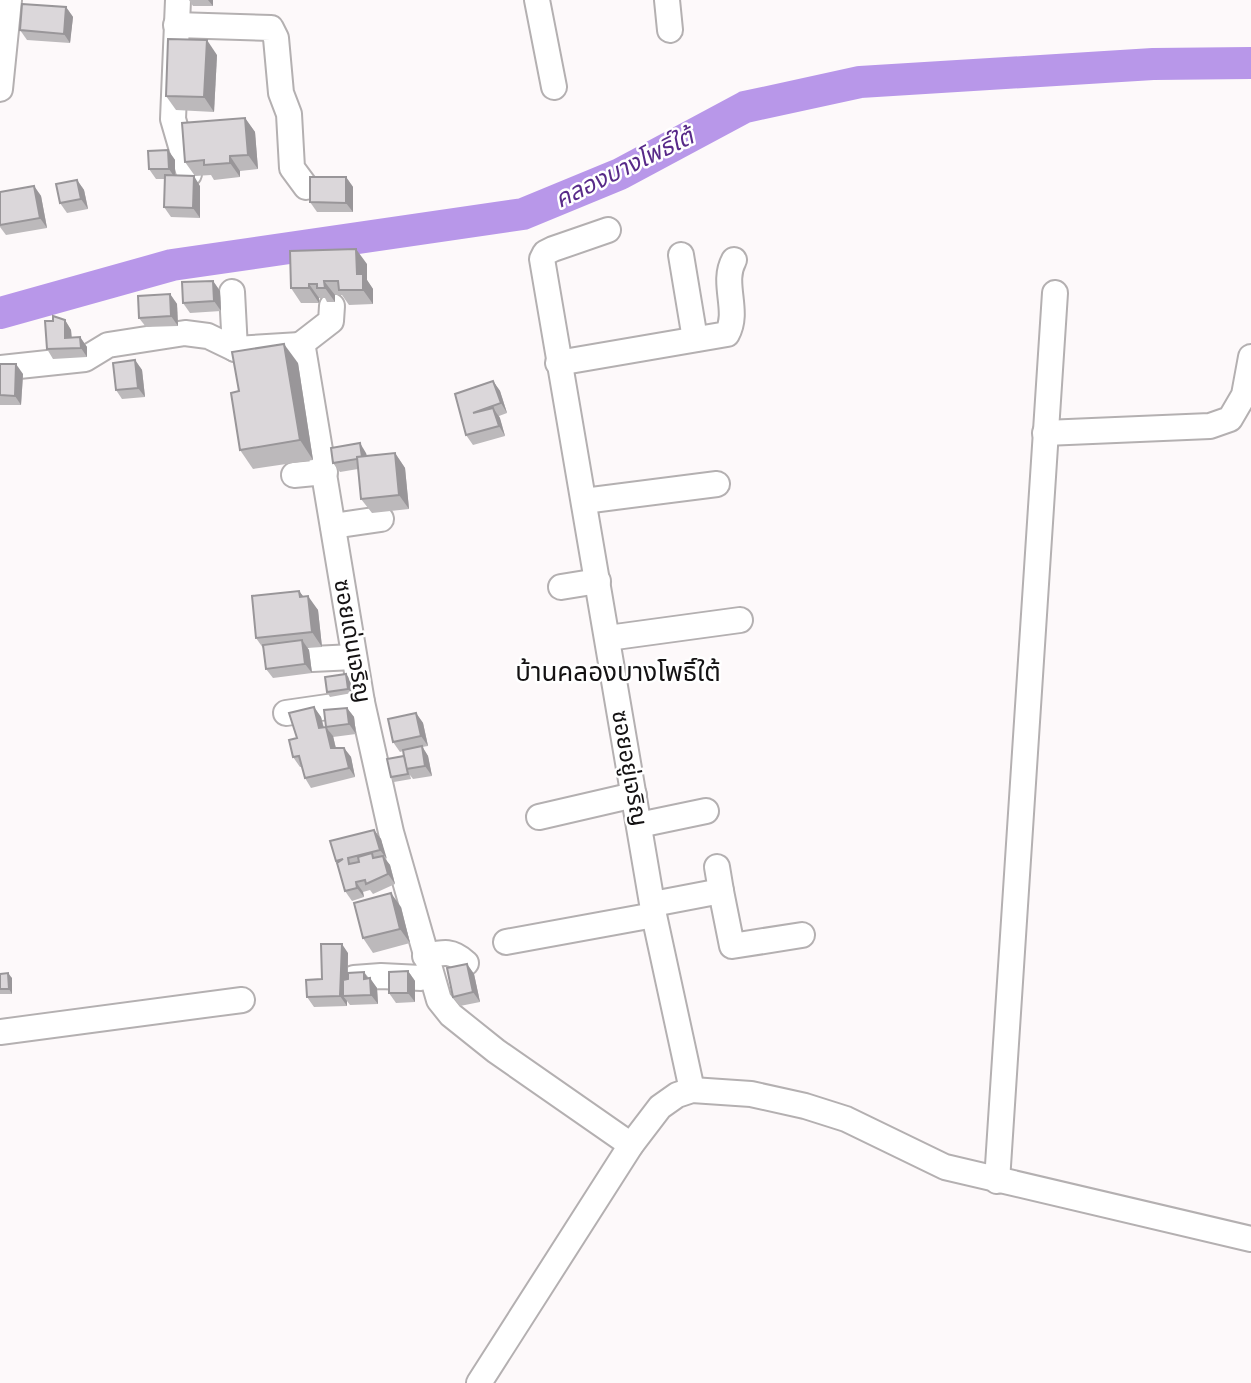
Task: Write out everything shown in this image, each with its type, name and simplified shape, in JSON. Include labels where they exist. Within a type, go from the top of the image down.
[{"type":"street","points":[[0,89],[9,0]]},
{"type":"street","points":[[178,0],[173,119],[189,174]]},
{"type":"street","points":[[537,0],[554,87]]},
{"type":"street","points":[[667,0],[670,30]]},
{"type":"street","points":[[176,25],[271,28],[275,38],[281,93],[289,114],[292,168],[306,187]]},
{"type":"street","name":"ซอยอยู่เจริญ","points":[[608,230],[553,249],[545,253],[542,259],[654,909],[692,1090]]},
{"type":"street","points":[[681,255],[695,339]]},
{"type":"street","points":[[558,363],[727,334],[731,326],[728,277],[734,260]]},
{"type":"street","points":[[232,292],[236,349]]},
{"type":"street","points":[[997,1181],[1055,293]]},
{"type":"street","points":[[0,368],[85,359],[108,345],[185,333],[208,336],[236,349],[300,345],[331,321],[332,306]]},
{"type":"street","name":"ซอยเด่นเจริญ","points":[[300,345],[306,355],[362,702],[391,832],[439,1000],[450,1015],[496,1051],[631,1145]]},
{"type":"street","points":[[1045,433],[1210,426],[1230,419],[1244,395],[1251,357]]},
{"type":"street","points":[[294,475],[325,472]]},
{"type":"street","points":[[584,500],[717,484]]},
{"type":"street","points":[[333,526],[381,519]]},
{"type":"street","points":[[561,587],[598,582]]},
{"type":"street","points":[[608,638],[740,620]]},
{"type":"street","points":[[312,659],[354,657]]},
{"type":"street","points":[[286,713],[362,702]]},
{"type":"street","points":[[540,817],[634,795]]},
{"type":"street","points":[[639,825],[706,811]]},
{"type":"street","points":[[506,942],[654,909],[719,879],[732,946],[802,935]]},
{"type":"street","points":[[425,956],[455,953],[466,963]]},
{"type":"street","points":[[354,978],[399,976],[432,980]]},
{"type":"street","points":[[0,1032],[242,1000]]},
{"type":"street","points":[[479,1383],[631,1145],[660,1107],[677,1095],[692,1090],[751,1094],[805,1106],[846,1119],[945,1167],[1251,1239]]},
{"type":"building","points":[[22,4],[66,7],[64,34],[20,30]]},
{"type":"building","points":[[168,39],[207,40],[204,97],[166,96]]},
{"type":"building","points":[[245,118],[248,155],[230,156],[230,163],[204,165],[204,160],[185,162],[182,123]]},
{"type":"building","points":[[168,150],[169,169],[149,169],[148,151]]},
{"type":"building","points":[[165,175],[194,176],[193,208],[164,207]]},
{"type":"building","points":[[310,177],[346,177],[346,203],[310,202]]},
{"type":"building","points":[[77,180],[81,199],[60,203],[56,184]]},
{"type":"building","points":[[34,186],[40,218],[0,225],[0,192]]},
{"type":"building","points":[[356,249],[357,274],[363,274],[363,290],[339,290],[338,281],[324,281],[325,288],[309,284],[309,288],[291,288],[290,251]]},
{"type":"building","points":[[213,281],[214,301],[183,303],[182,282]]},
{"type":"building","points":[[170,294],[171,316],[139,318],[138,296]]},
{"type":"building","points":[[53,316],[65,320],[65,338],[80,337],[81,348],[47,349],[45,321],[53,321]]},
{"type":"building","points":[[284,344],[300,440],[240,450],[231,393],[239,391],[232,352]]},
{"type":"building","points":[[135,360],[138,388],[116,390],[113,363]]},
{"type":"building","points":[[0,364],[16,364],[15,396],[0,395]]},
{"type":"building","points":[[493,381],[501,403],[473,413],[493,408],[499,426],[466,435],[455,394]]},
{"type":"building","points":[[360,443],[362,457],[333,463],[331,448]]},
{"type":"building","points":[[395,453],[399,495],[361,499],[357,457]]},
{"type":"building","points":[[299,591],[300,597],[308,596],[312,632],[256,638],[252,596]]},
{"type":"building","points":[[302,640],[305,664],[266,669],[263,645]]},
{"type":"building","points":[[346,674],[348,689],[327,692],[325,677]]},
{"type":"building","points":[[314,707],[319,728],[326,727],[331,748],[344,748],[349,768],[305,778],[299,756],[293,757],[289,740],[297,738],[289,713]]},
{"type":"building","points":[[347,708],[349,724],[326,727],[324,710]]},
{"type":"building","points":[[416,713],[421,736],[393,742],[388,719]]},
{"type":"building","points":[[422,746],[425,766],[406,769],[403,750]]},
{"type":"building","points":[[404,756],[408,774],[391,777],[387,759]]},
{"type":"building","points":[[374,830],[380,850],[348,858],[349,864],[359,862],[358,857],[372,853],[373,858],[383,856],[388,874],[366,884],[365,880],[356,882],[357,888],[345,891],[337,863],[343,859],[336,861],[330,841]]},
{"type":"building","points":[[391,893],[400,929],[363,938],[354,903]]},
{"type":"building","points":[[321,944],[342,944],[340,996],[307,997],[306,980],[322,979]]},
{"type":"building","points":[[467,964],[473,992],[453,997],[447,968]]},
{"type":"building","points":[[408,971],[408,993],[389,993],[389,972]]},
{"type":"building","points":[[364,972],[364,979],[370,978],[371,995],[343,996],[343,980],[348,979],[348,973]]},
{"type":"building","points":[[8,973],[9,989],[0,989],[0,974]]},
{"type":"waterway","name":"คลองบางโพธิ์ใต้","points":[[0,313],[172,265],[523,214],[620,174],[745,107],[860,82],[1153,64],[1251,63]]},
{"type":"district","name":"บ้านคลองบางโพธิ์ใต้","points":[[618,672]]}]
